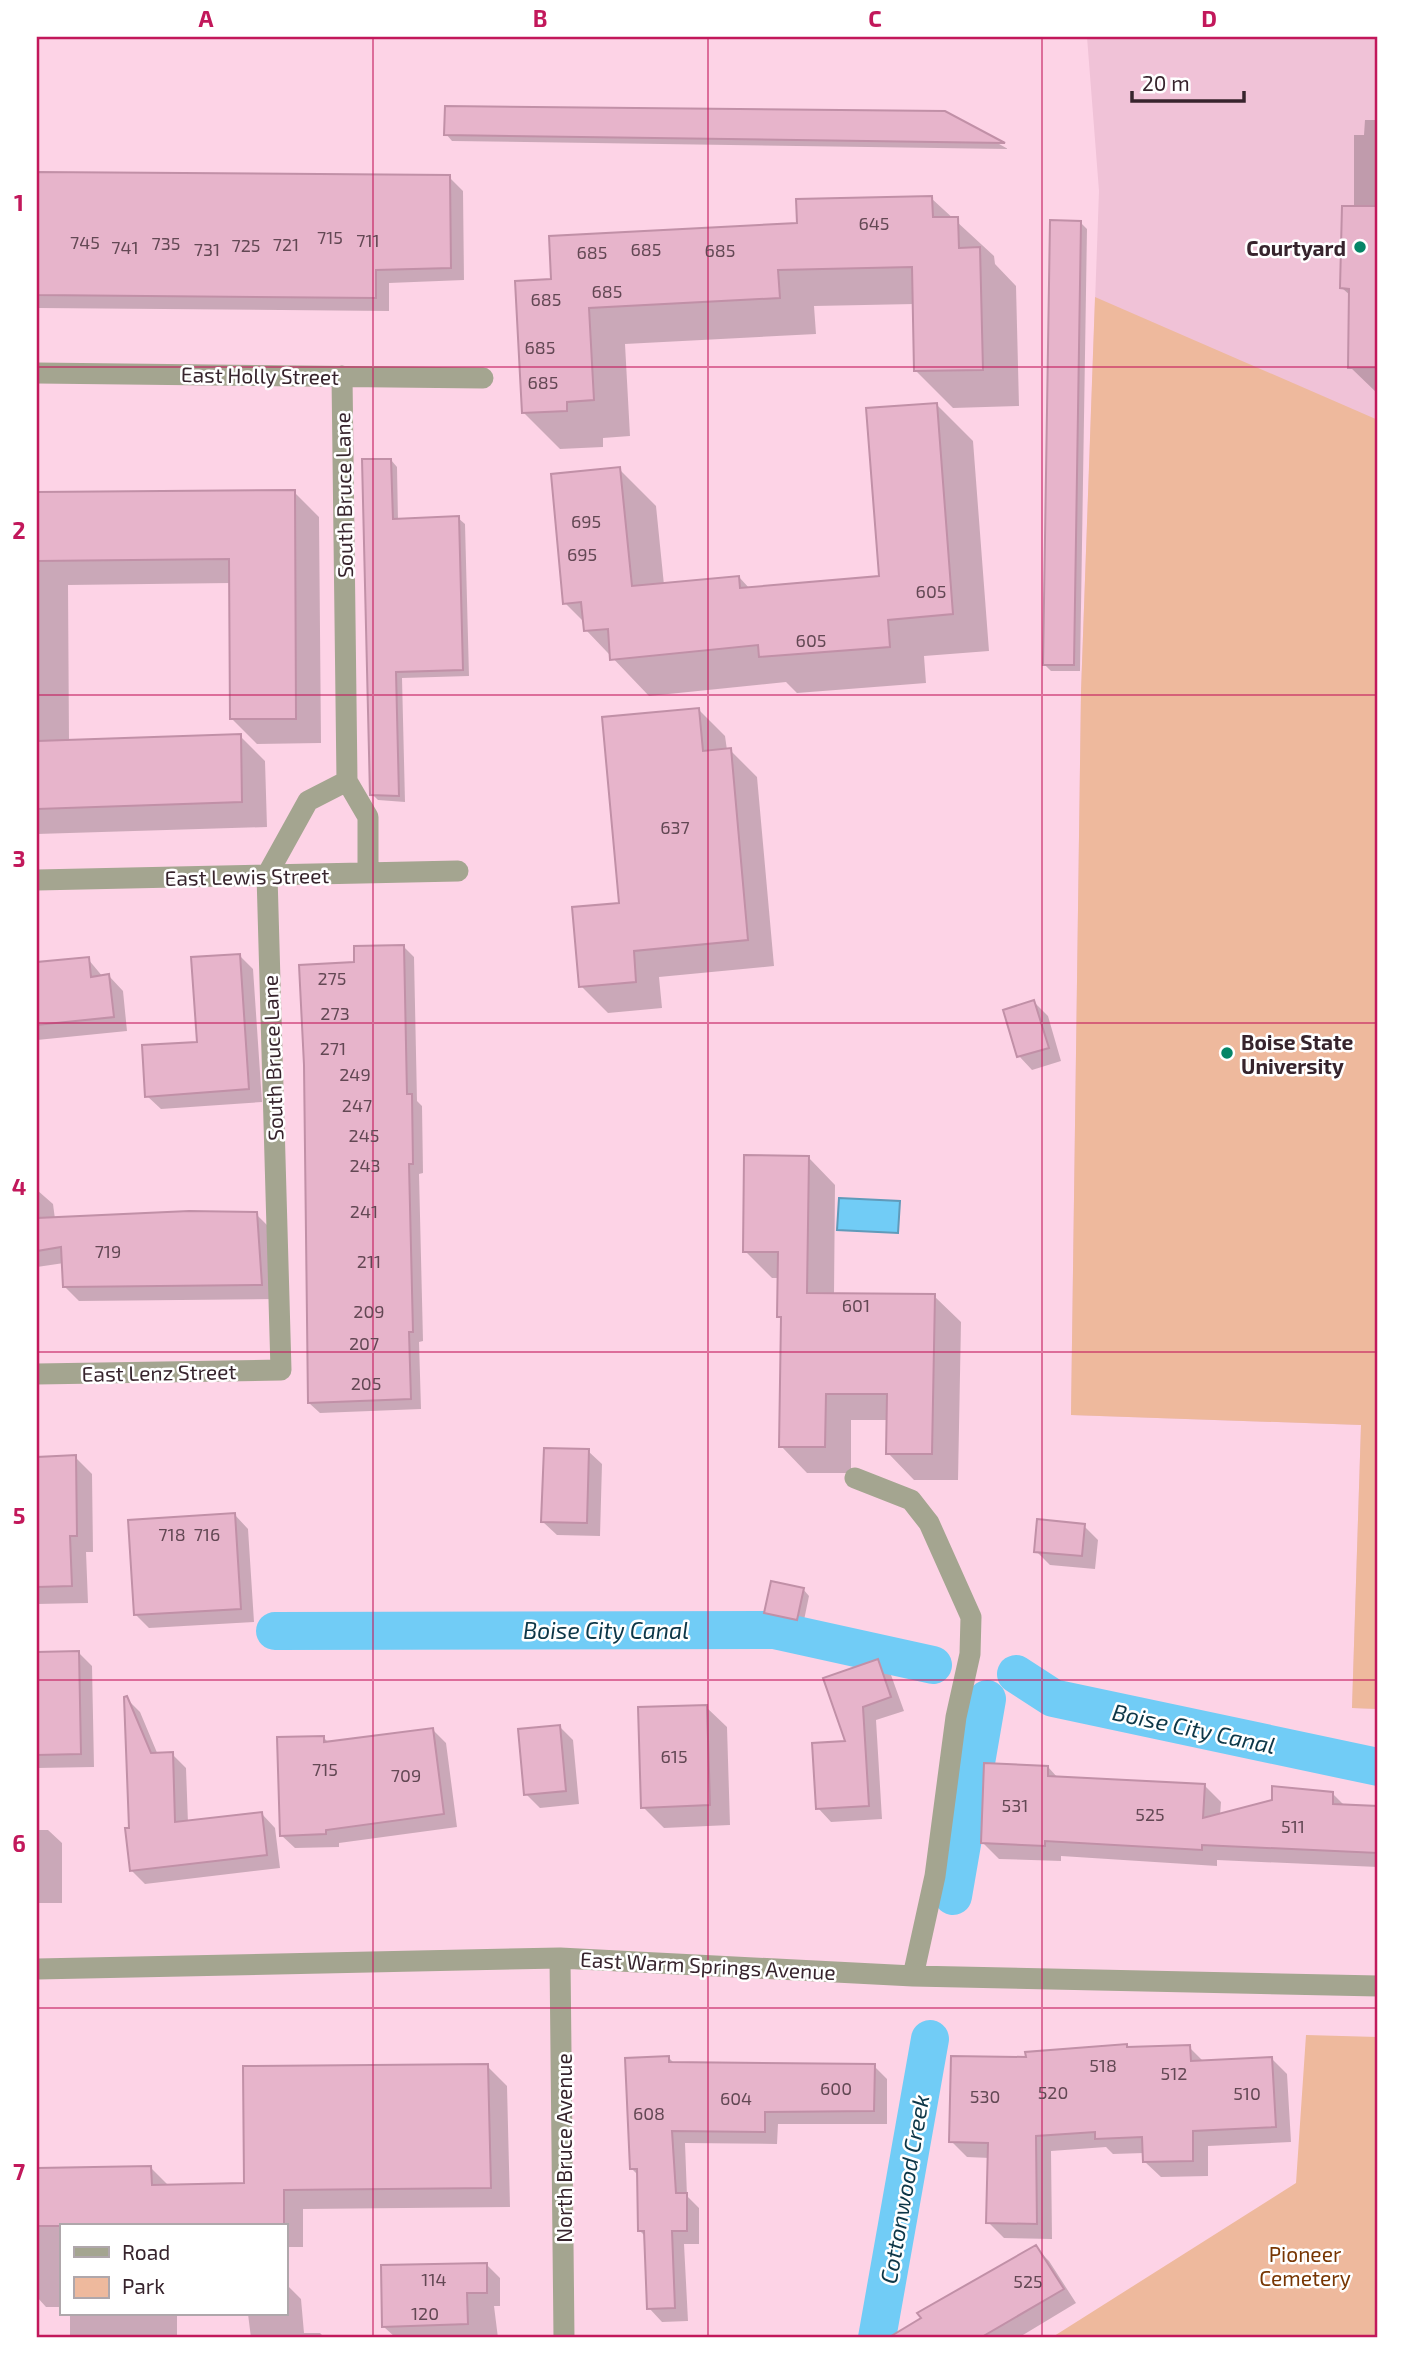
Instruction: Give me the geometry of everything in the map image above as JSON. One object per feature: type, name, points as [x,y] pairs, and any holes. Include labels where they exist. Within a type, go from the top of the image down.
[{"type":"street","name":"East Holly Street","points":[[37,373],[484,378]]},
{"type":"street","name":"South Bruce Lane","points":[[342,376],[346,781]]},
{"type":"street","points":[[267,875],[307,801],[346,781],[368,817],[368,873]]},
{"type":"street","name":"East Lewis Street","points":[[37,880],[458,871]]},
{"type":"street","name":"South Bruce Lane","points":[[267,875],[281,1370]]},
{"type":"street","name":"East Lenz Street","points":[[37,1374],[281,1370]]},
{"type":"street","points":[[855,1478],[911,1500],[929,1523],[971,1618],[970,1654],[956,1717],[935,1876],[913,1976]]},
{"type":"street","name":"East Warm Springs Avenue","points":[[37,1969],[560,1958],[913,1976],[1378,1986]]},
{"type":"street","name":"North Bruce Avenue","points":[[560,1958],[564,2338]]},
{"type":"shaded area","name":"Boise State University","points":[[1087,37],[1378,37],[1378,1709],[1352,1708],[1361,1425],[1071,1415],[1081,692],[1099,191]]},
{"type":"green space","name":"Boise State University","points":[[1095,297],[1378,420],[1378,1709],[1352,1708],[1361,1425],[1071,1415],[1081,692]]},
{"type":"green space","name":"Pioneer Cemetery","points":[[1306,2035],[1378,2037],[1378,2338],[1051,2338],[1296,2183]]},
{"type":"water","points":[[839,1198],[900,1201],[898,1233],[837,1230]]},
{"type":"building","points":[[445,106],[945,111],[1005,143],[444,135]]},
{"type":"building","points":[[37,172],[450,175],[451,268],[376,270],[376,298],[37,295]]},
{"type":"building","points":[[932,196],[933,217],[958,217],[959,248],[980,247],[983,370],[914,371],[912,267],[778,270],[780,298],[589,308],[594,400],[567,402],[567,411],[522,413],[515,281],[551,279],[549,236],[797,223],[796,199]]},
{"type":"building","name":"Courtyard","points":[[1342,206],[1378,206],[1378,368],[1348,368],[1349,289],[1340,288]]},
{"type":"building","points":[[1050,220],[1081,221],[1074,665],[1043,665]]},
{"type":"building","points":[[937,403],[953,614],[888,620],[890,647],[759,657],[758,645],[610,660],[608,629],[584,631],[581,602],[563,604],[551,474],[620,467],[632,586],[739,576],[740,588],[879,576],[866,408]]},
{"type":"building","points":[[362,459],[391,459],[393,519],[459,516],[463,670],[396,672],[399,796],[370,795]]},
{"type":"building","points":[[295,490],[296,719],[230,719],[229,559],[37,561],[37,492]]},
{"type":"building","points":[[699,708],[703,751],[731,748],[748,940],[634,951],[636,982],[579,987],[572,907],[619,903],[602,717]]},
{"type":"building","points":[[241,734],[242,802],[37,809],[37,741]]},
{"type":"building","points":[[404,945],[407,1094],[412,1094],[413,1164],[409,1164],[413,1332],[409,1332],[411,1399],[308,1403],[304,1065],[299,965],[354,962],[354,946]]},
{"type":"building","points":[[240,954],[249,1089],[145,1097],[142,1045],[197,1042],[191,957]]},
{"type":"building","points":[[89,957],[91,977],[109,974],[114,1017],[37,1025],[37,962]]},
{"type":"building","points":[[1034,1000],[1049,1048],[1017,1057],[1003,1010]]},
{"type":"building","points":[[744,1155],[809,1156],[807,1293],[935,1294],[932,1454],[886,1454],[887,1394],[826,1394],[825,1447],[779,1447],[781,1317],[777,1317],[778,1252],[743,1252]]},
{"type":"building","points":[[189,1211],[257,1212],[262,1285],[63,1287],[61,1247],[37,1251],[37,1218]]},
{"type":"building","points":[[544,1448],[589,1449],[587,1523],[541,1522]]},
{"type":"building","points":[[76,1455],[77,1536],[70,1536],[72,1586],[37,1587],[37,1457]]},
{"type":"building","points":[[235,1513],[241,1609],[134,1615],[128,1520]]},
{"type":"building","points":[[1037,1519],[1085,1524],[1082,1556],[1034,1552]]},
{"type":"building","points":[[771,1581],[804,1588],[797,1620],[764,1613]]},
{"type":"building","points":[[79,1651],[81,1754],[37,1755],[37,1652]]},
{"type":"building","points":[[878,1659],[891,1697],[863,1707],[869,1806],[816,1809],[812,1743],[845,1741],[823,1678]]},
{"type":"building","points":[[127,1696],[151,1753],[173,1752],[175,1822],[262,1812],[267,1855],[130,1871],[125,1828],[129,1828],[124,1697]]},
{"type":"building","points":[[707,1705],[710,1805],[641,1808],[638,1707]]},
{"type":"building","points":[[560,1725],[566,1791],[524,1795],[518,1729]]},
{"type":"building","points":[[433,1728],[444,1814],[326,1830],[326,1834],[280,1836],[277,1737],[324,1736],[324,1742]]},
{"type":"building","points":[[984,1763],[1048,1766],[1048,1776],[1205,1784],[1203,1818],[1272,1800],[1272,1786],[1333,1792],[1333,1804],[1378,1806],[1378,1853],[1202,1845],[1202,1850],[1045,1841],[1045,1846],[981,1843]]},
{"type":"building","points":[[1127,2044],[1127,2047],[1190,2045],[1191,2061],[1272,2057],[1276,2127],[1193,2131],[1193,2161],[1143,2162],[1142,2137],[1095,2139],[1095,2132],[1036,2136],[1037,2224],[986,2223],[988,2143],[949,2142],[951,2056],[1026,2057],[1025,2052]]},
{"type":"building","points":[[669,2056],[669,2062],[875,2064],[874,2111],[765,2112],[765,2132],[672,2131],[676,2193],[687,2193],[687,2231],[672,2231],[675,2308],[647,2309],[644,2231],[638,2231],[637,2169],[630,2169],[625,2058]]},
{"type":"building","points":[[488,2064],[491,2188],[284,2190],[284,2224],[37,2226],[37,2168],[151,2166],[152,2185],[244,2183],[243,2066]]},
{"type":"building","points":[[1036,2245],[1064,2289],[980,2338],[888,2338],[921,2318],[917,2313]]},
{"type":"building","points":[[487,2263],[487,2293],[467,2293],[468,2324],[382,2327],[381,2265]]},
{"type":"waterway","name":"Boise City Canal","points":[[275,1631],[774,1630],[933,1665]]},
{"type":"waterway","name":"Boise City Canal","points":[[1016,1674],[1053,1698],[1378,1767]]},
{"type":"waterway","name":"Cottonwood Creek","points":[[953,1896],[987,1699]]},
{"type":"waterway","name":"Cottonwood Creek","points":[[877,2338],[930,2039]]},
{"type":"place","name":"Courtyard","points":[[1360,247]]},
{"type":"place","name":"Boise State University","points":[[1227,1053]]}]
